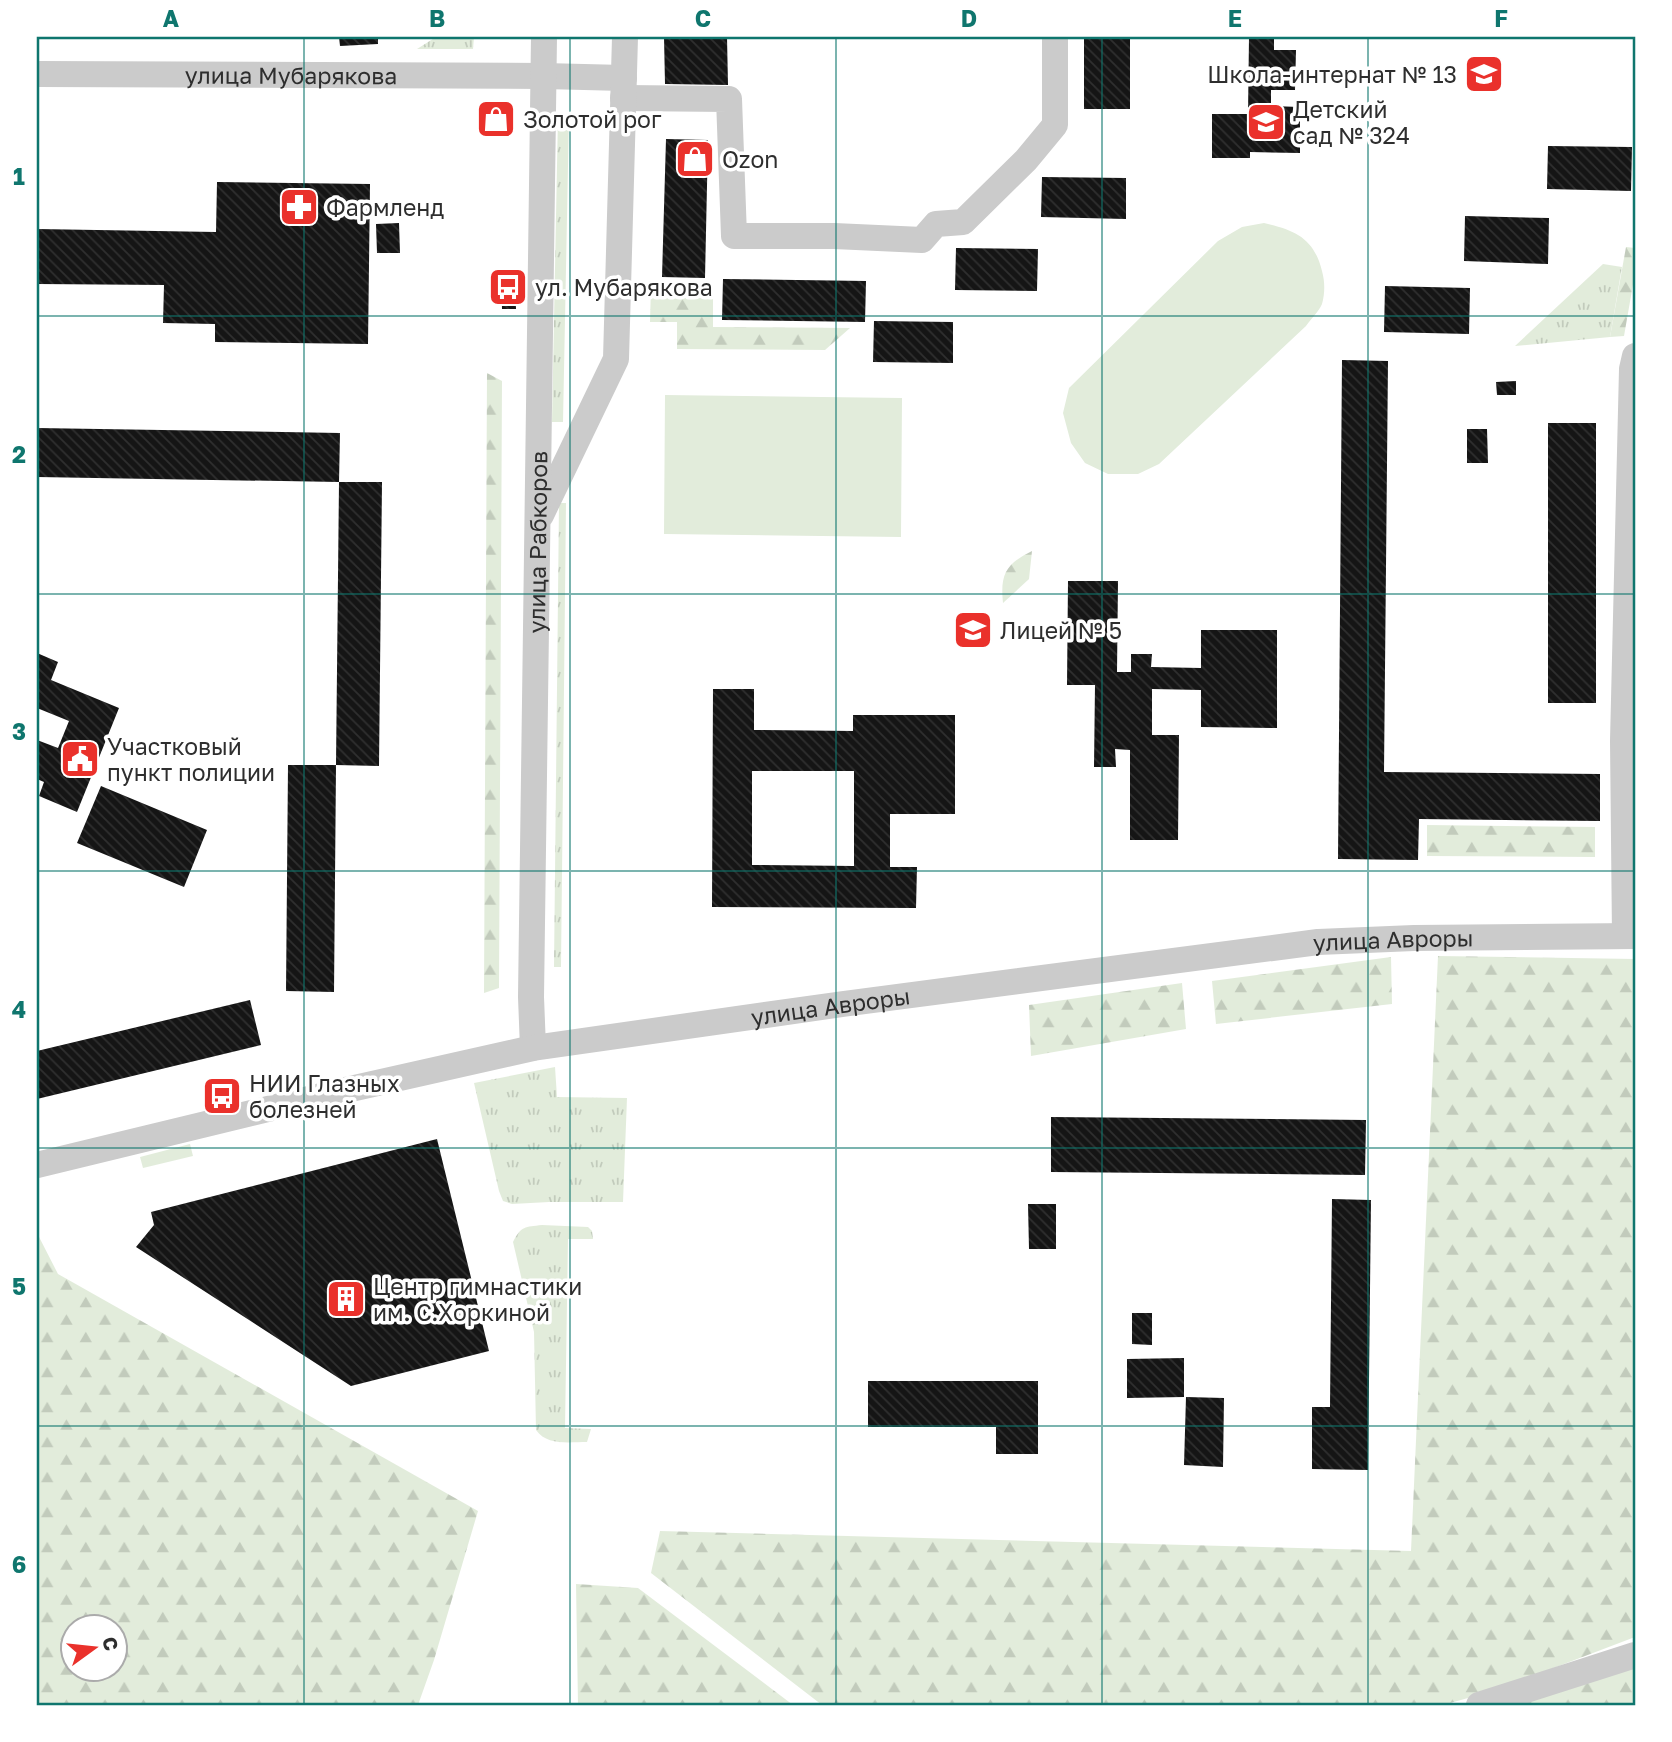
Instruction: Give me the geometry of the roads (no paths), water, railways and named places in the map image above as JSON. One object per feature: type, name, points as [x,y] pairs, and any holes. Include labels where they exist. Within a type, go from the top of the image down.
[{"type":"street","name":"улица Рабкоров","points":[[533,1048],[531,997],[544,37]]},
{"type":"street","points":[[538,523],[616,359],[625,37]]},
{"type":"street","name":"улица Мубарякова","points":[[37,74],[544,76],[623,88],[729,99],[734,236],[853,236],[922,240],[936,224],[964,222],[1026,160],[1055,124],[1055,37]]},
{"type":"street","points":[[1630,936],[1623,741],[1632,369],[1635,356]]},
{"type":"street","name":"улица Авроры","points":[[37,1165],[533,1048],[843,1004],[1318,942],[1414,938],[1630,936]]},
{"type":"street","points":[[1479,1705],[1635,1656]]},
{"type":"place","name":"Школа-интернат № 13","points":[[1484,74]]},
{"type":"place","name":"Золотой рог","points":[[496,119]]},
{"type":"place","name":"Детский сад № 324","points":[[1266,122]]},
{"type":"place","name":"Ozon","points":[[695,159]]},
{"type":"place","name":"Фармленд","points":[[299,207]]},
{"type":"place","name":"ул. Мубарякова","points":[[508,287]]},
{"type":"place","name":"Лицей № 5","points":[[973,630]]},
{"type":"place","name":"Участковый пункт полиции","points":[[80,759]]},
{"type":"place","name":"НИИ Глазных болезней","points":[[222,1096]]},
{"type":"place","name":"Центр гимнастики им. С.Хоркиной","points":[[346,1299]]}]
